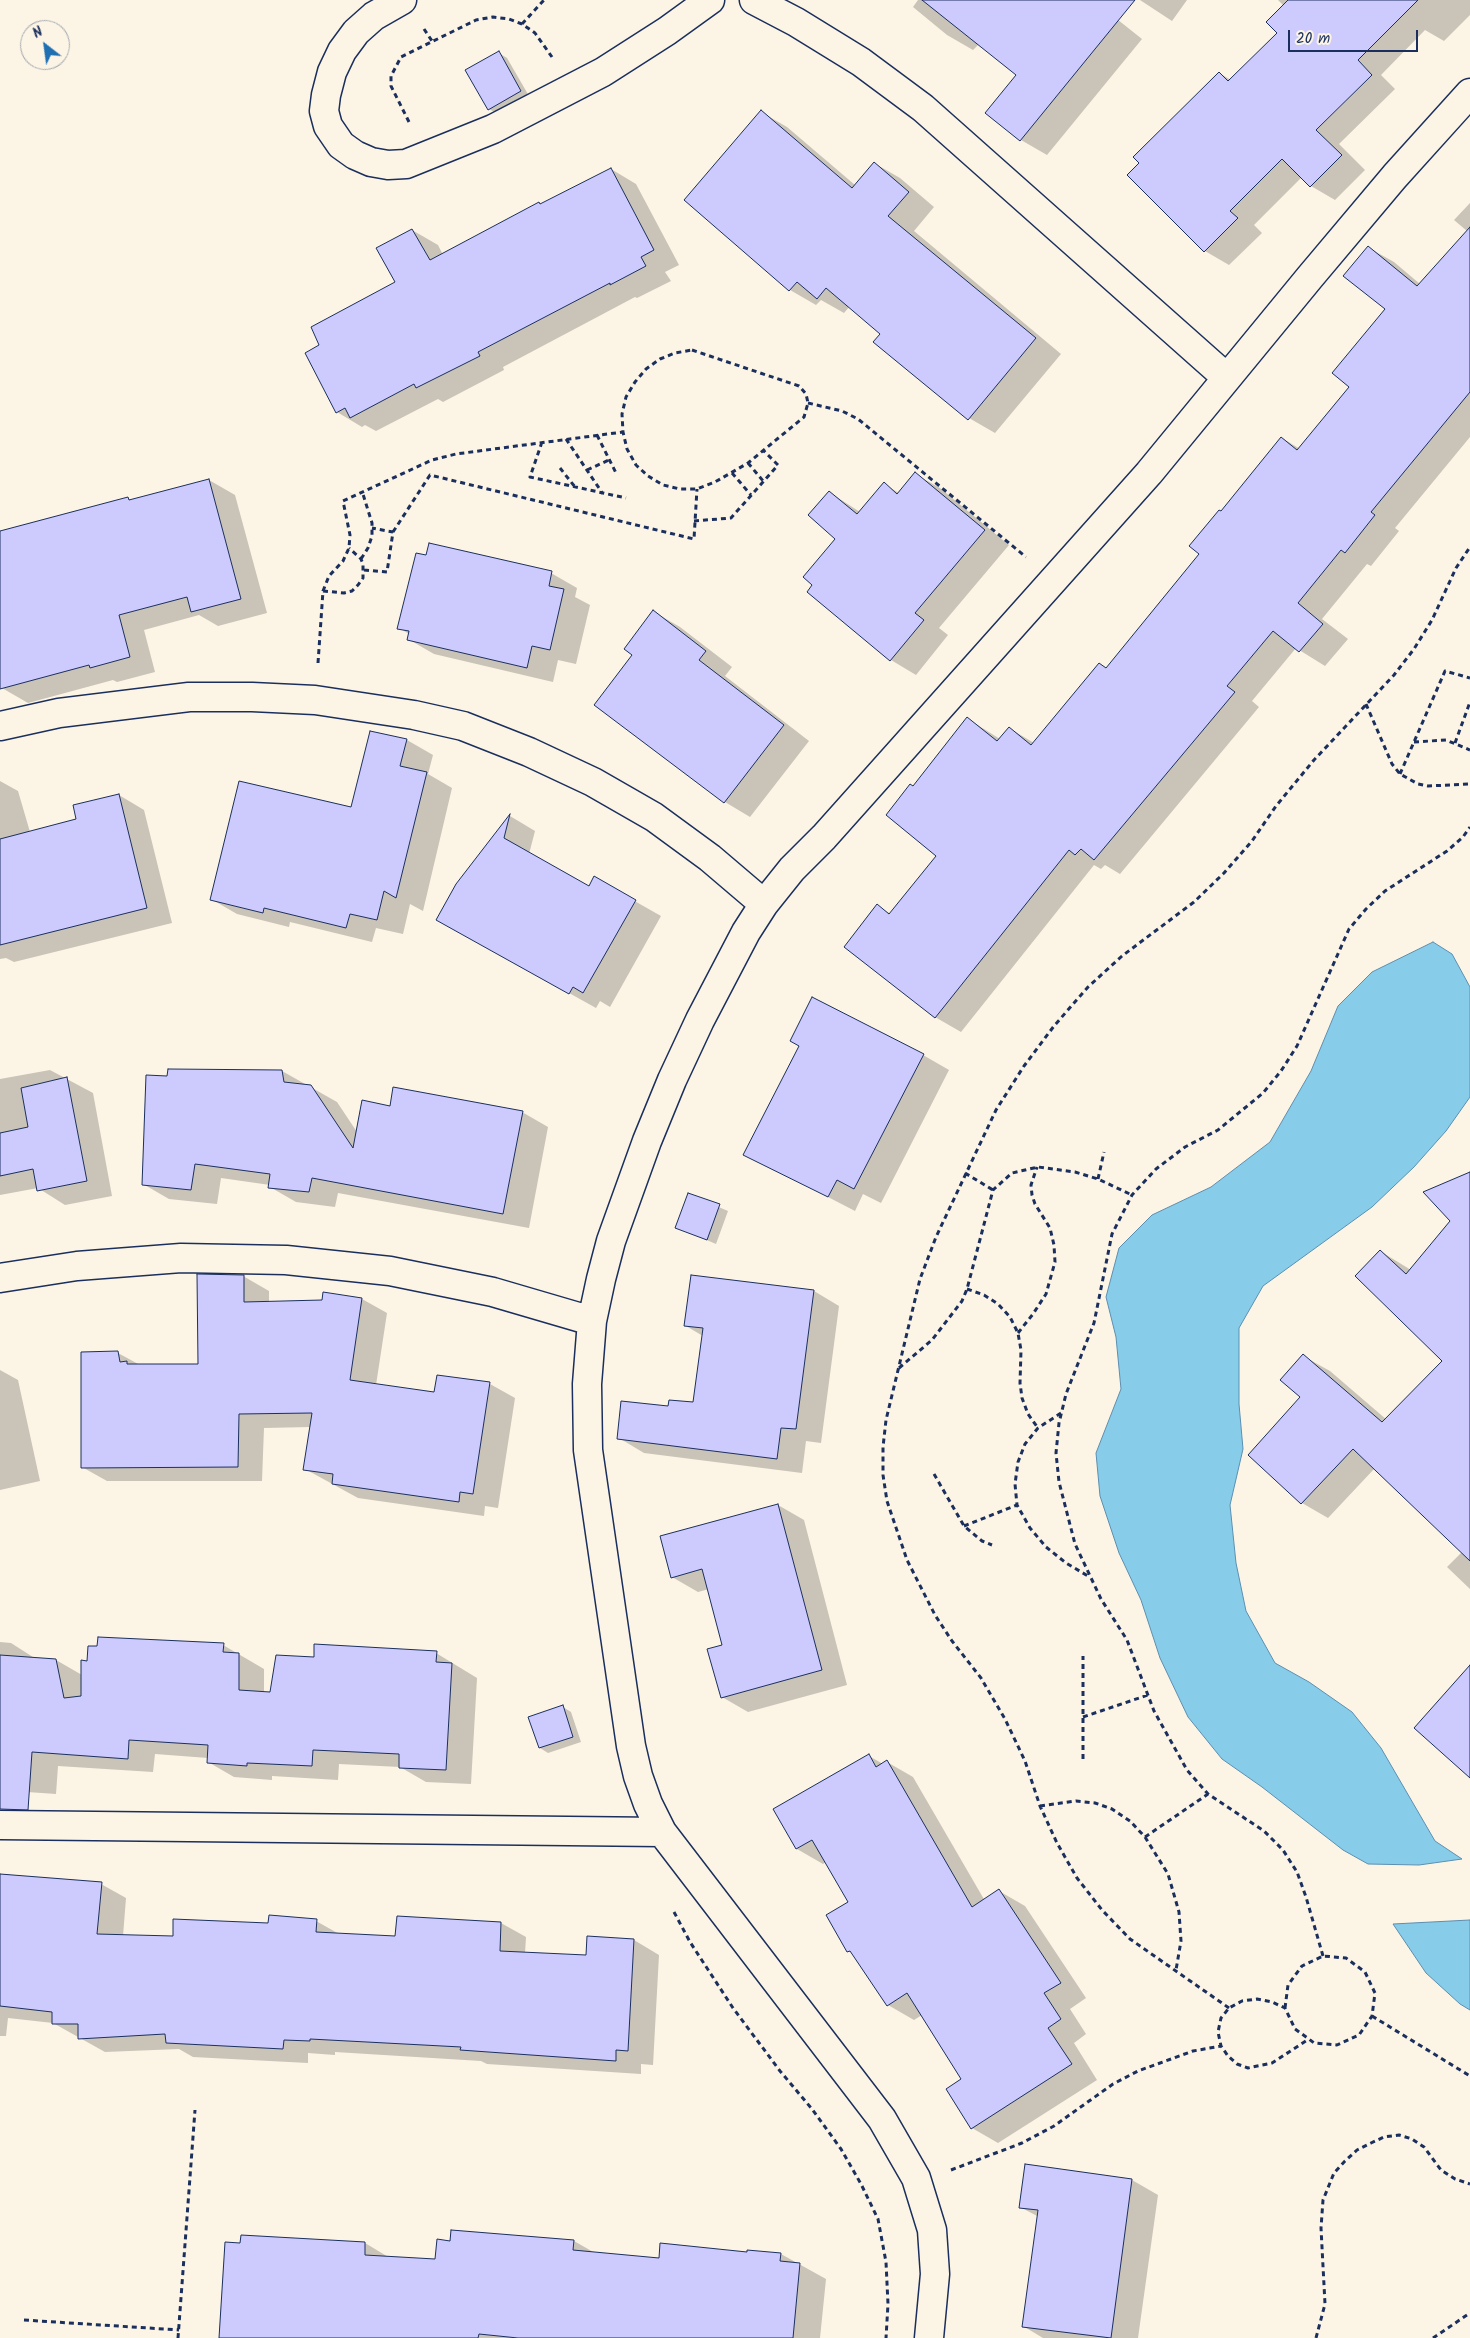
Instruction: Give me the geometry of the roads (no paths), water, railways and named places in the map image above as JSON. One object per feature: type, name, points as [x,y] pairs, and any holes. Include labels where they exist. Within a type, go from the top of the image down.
[{"type":"street","points":[[402,0],[374,16],[356,32],[342,51],[332,72],[324,111],[328,126],[341,144],[355,155],[371,162],[388,165],[406,164],[494,129],[603,72],[710,0]]},
{"type":"street","points":[[754,0],[796,22],[861,62],[923,108],[1227,378]]},
{"type":"street","points":[[929,2338],[935,2274],[932,2238],[916,2178],[882,2119],[662,1832],[638,1776],[631,1746],[596,1516],[588,1450],[587,1384],[592,1321],[611,1241],[647,1141],[700,1020],[746,932],[764,904],[792,869],[824,837],[1149,473],[1377,198],[1470,93]]},
{"type":"street","points":[[0,726],[59,712],[189,697],[252,697],[315,700],[414,715],[463,726],[529,752],[593,782],[654,817],[710,858],[764,904]]},
{"type":"street","points":[[0,1278],[77,1266],[181,1258],[286,1260],[390,1271],[493,1292],[592,1321]]},
{"type":"street","points":[[0,1825],[662,1832]]},
{"type":"water","points":[[1433,942],[1452,954],[1470,987],[1470,1097],[1446,1131],[1414,1167],[1372,1207],[1263,1286],[1239,1328],[1239,1404],[1243,1449],[1230,1505],[1236,1563],[1246,1611],[1275,1663],[1309,1682],[1352,1712],[1381,1748],[1435,1841],[1462,1859],[1419,1865],[1368,1864],[1343,1850],[1262,1787],[1222,1759],[1188,1717],[1160,1658],[1141,1600],[1119,1553],[1100,1496],[1096,1453],[1121,1389],[1116,1337],[1106,1297],[1119,1248],[1152,1215],[1211,1187],[1270,1142],[1311,1071],[1338,1006],[1372,972]]},
{"type":"water","points":[[1470,1920],[1470,2010],[1460,2004],[1426,1973],[1393,1924]]}]
